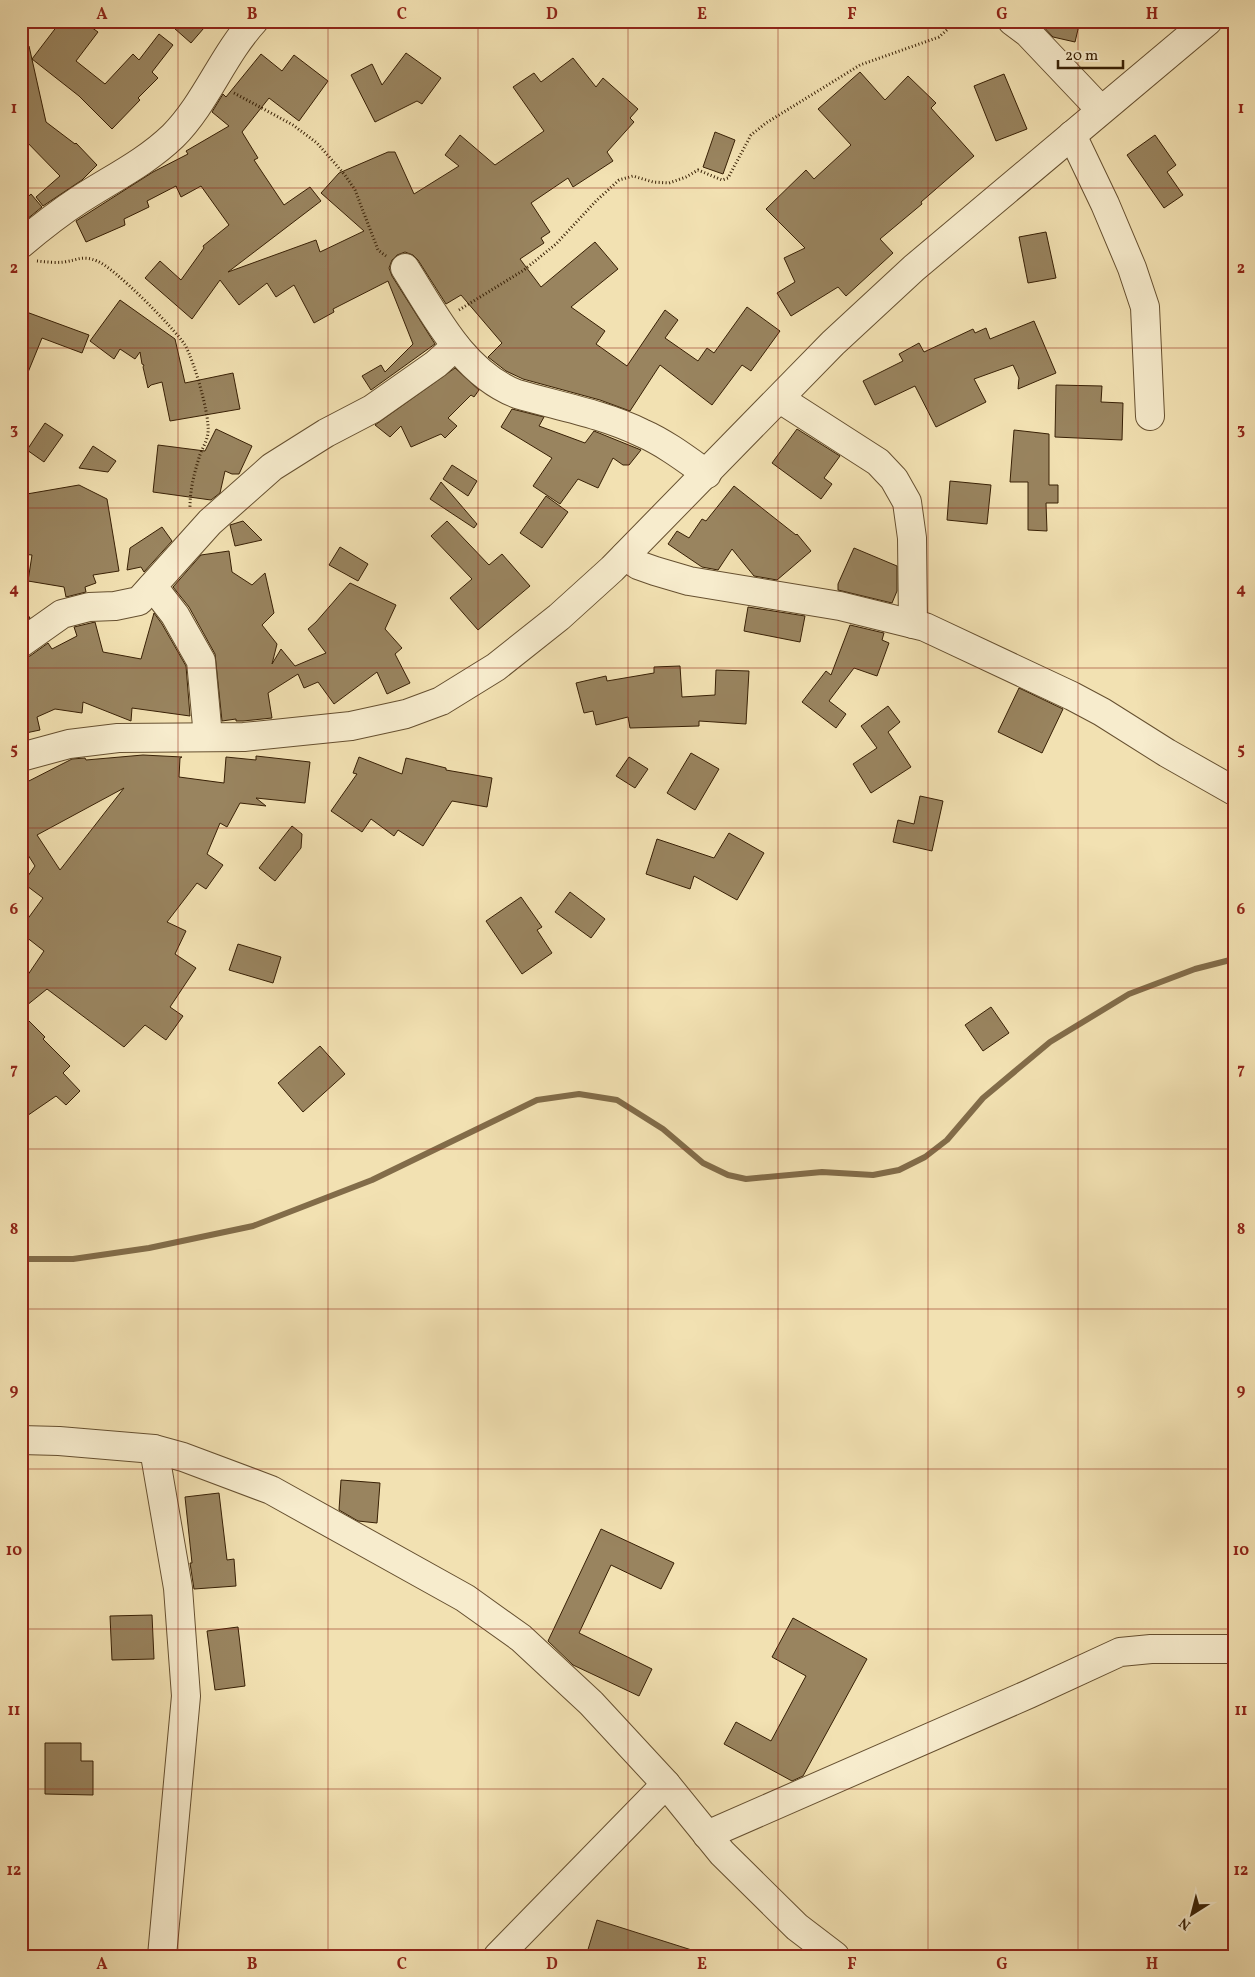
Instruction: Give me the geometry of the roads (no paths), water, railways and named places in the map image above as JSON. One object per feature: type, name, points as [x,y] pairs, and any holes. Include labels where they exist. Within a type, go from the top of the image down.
[{"type":"street","points":[[27,252],[46,223],[79,200],[135,167],[172,137],[186,122],[223,61],[254,21]]},
{"type":"street","points":[[1012,21],[1028,33],[1101,110]]},
{"type":"street","points":[[21,757],[69,744],[118,738],[244,737],[351,726],[406,714],[441,701],[496,667],[559,617],[625,556],[833,343],[914,268],[1200,24]]},
{"type":"street","points":[[1072,135],[1105,204],[1132,268],[1144,306],[1150,416]]},
{"type":"street","points":[[405,268],[456,346],[491,381],[502,388],[618,423],[643,433],[707,474]]},
{"type":"street","points":[[21,643],[62,614],[89,607],[116,606],[138,601],[210,522],[272,468],[326,433],[372,409],[436,364],[456,346]]},
{"type":"street","points":[[780,399],[878,462],[894,479],[907,502],[912,538],[913,624]]},
{"type":"street","points":[[625,556],[638,565],[655,572],[689,581],[840,606],[925,628],[996,659],[1072,696],[1102,712],[1167,754],[1234,791]]},
{"type":"street","points":[[151,588],[175,615],[201,661],[208,737]]},
{"type":"street","points":[[21,1440],[59,1441],[154,1449],[183,1456],[272,1490],[465,1598],[521,1638],[592,1704],[666,1784],[722,1854],[797,1927],[835,1956]]},
{"type":"street","points":[[154,1449],[178,1588],[186,1696],[162,1956]]},
{"type":"street","points":[[707,1835],[1029,1694],[1120,1652],[1151,1648],[1234,1648]]},
{"type":"street","points":[[498,1956],[666,1784]]},
{"type":"waterway","points":[[21,1259],[73,1259],[149,1248],[253,1226],[372,1180],[537,1100],[579,1094],[617,1100],[663,1129],[703,1163],[728,1175],[746,1179],[822,1172],[873,1175],[899,1170],[925,1157],[947,1140],[983,1098],[1050,1042],[1129,994],[1195,969],[1234,959]]}]
